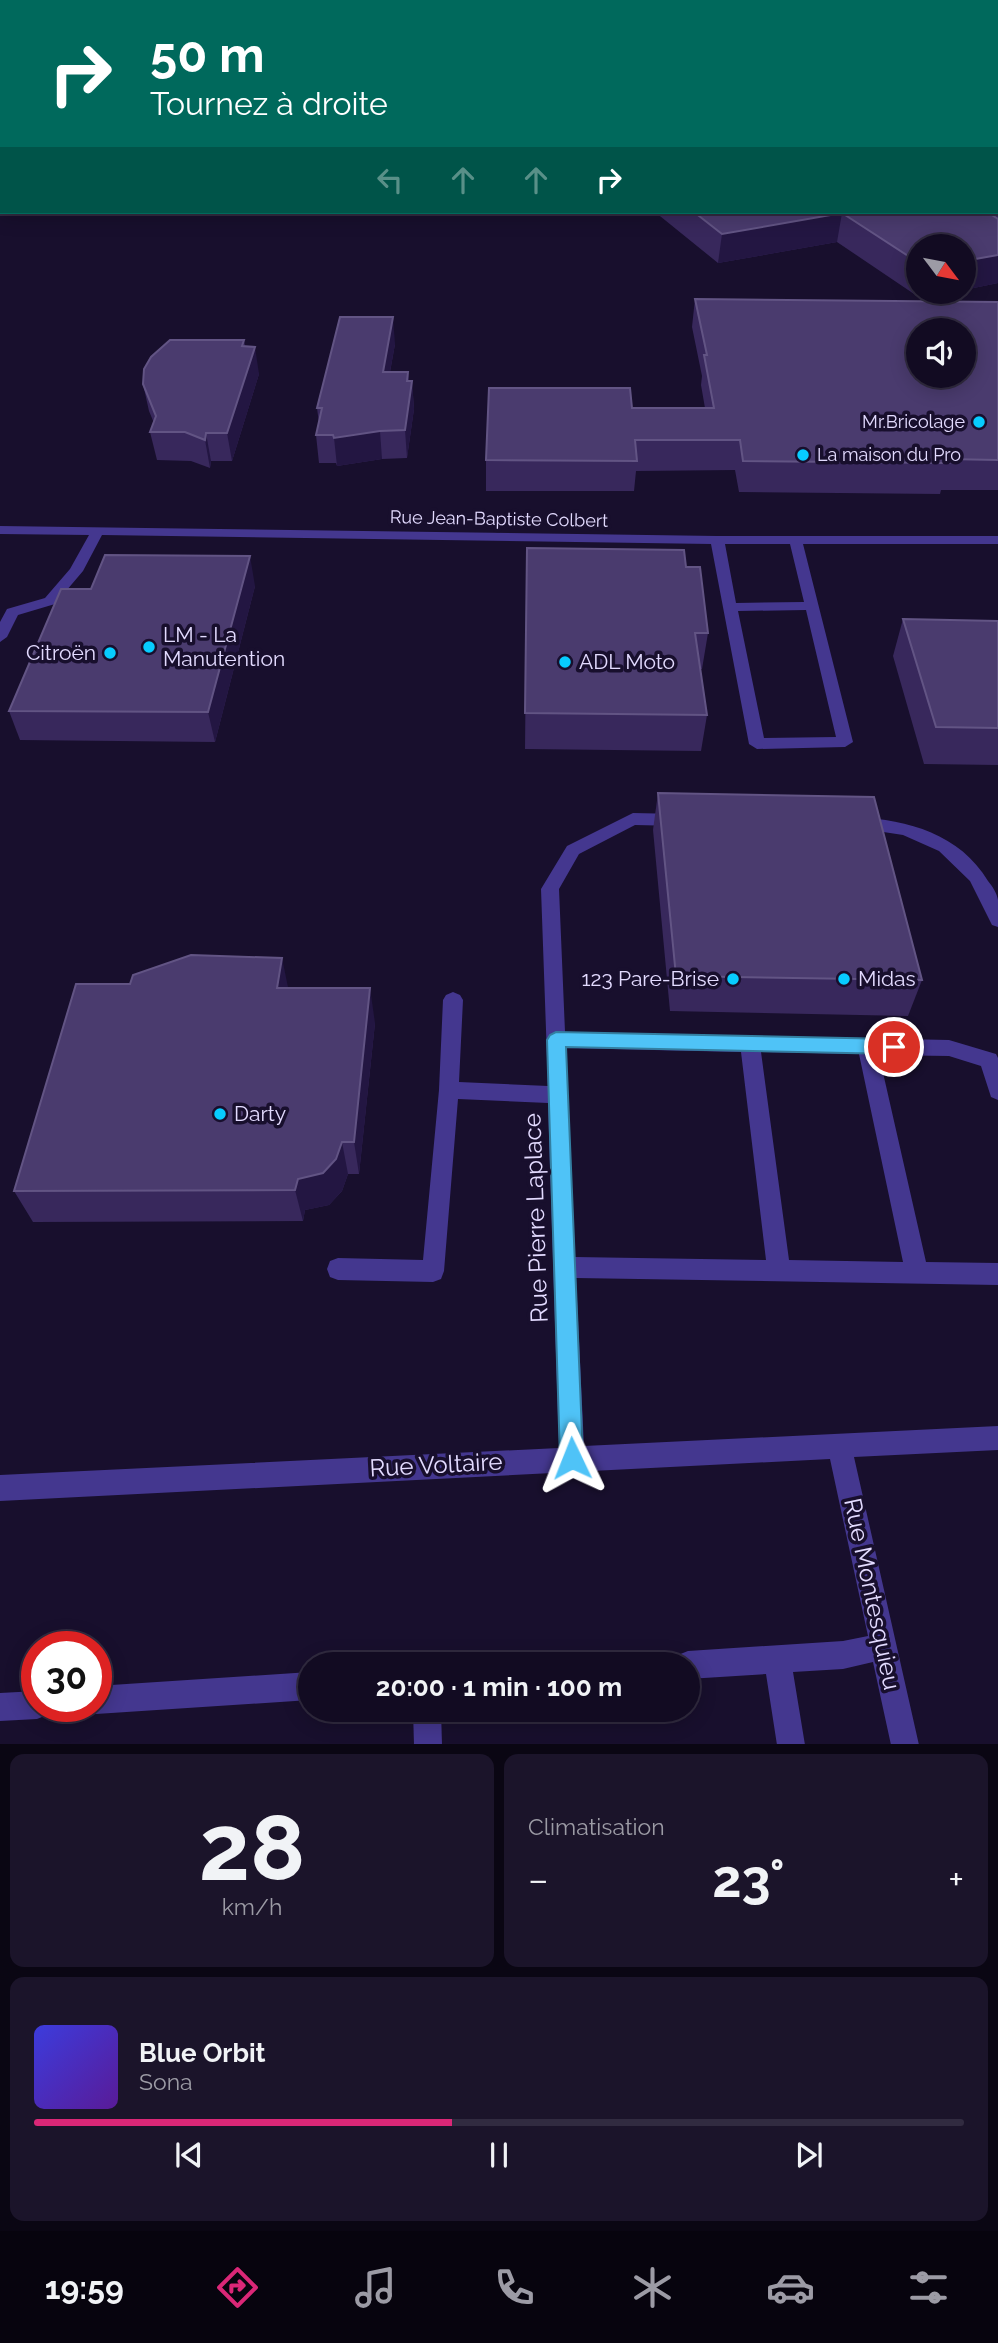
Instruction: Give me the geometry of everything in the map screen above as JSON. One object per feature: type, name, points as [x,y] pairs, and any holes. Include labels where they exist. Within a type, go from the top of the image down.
[{"type":"street","name":"Rue Jean-Baptiste Colbert","points":[[0,530],[717,540],[998,540]]},
{"type":"street","points":[[0,637],[12,612],[50,601],[76,571],[97,531]]},
{"type":"street","points":[[717,540],[757,744],[845,742],[795,538]]},
{"type":"street","points":[[728,607],[811,606]]},
{"type":"street","name":"Rue Pierre Laplace","points":[[572,1458],[550,889],[573,850],[633,819],[700,820]]},
{"type":"street","points":[[834,822],[888,823],[934,840],[968,863],[990,895],[998,920]]},
{"type":"street","points":[[338,1269],[433,1272],[449,1090],[453,1000]]},
{"type":"street","points":[[556,1040],[949,1048],[989,1060],[998,1091]]},
{"type":"street","points":[[750,1044],[779,1271]]},
{"type":"street","points":[[867,1046],[917,1273]]},
{"type":"street","points":[[449,1090],[558,1095]]},
{"type":"street","points":[[564,1267],[998,1274]]},
{"type":"street","name":"Rue Voltaire","points":[[0,1488],[998,1438]]},
{"type":"street","name":"Rue Montesquieu","points":[[839,1444],[905,1744]]},
{"type":"street","points":[[700,1664],[843,1655],[883,1646]]},
{"type":"street","points":[[777,1660],[791,1744]]},
{"type":"street","points":[[112,1699],[298,1687]]},
{"type":"street","points":[[0,1707],[21,1705]]},
{"type":"street","points":[[427,1722],[428,1744]]},
{"type":"building","points":[[697,214],[836,214],[722,234]]},
{"type":"building","points":[[844,214],[995,214],[992,215],[998,219],[998,255],[976,259],[976,234],[906,234],[906,255]]},
{"type":"building","points":[[695,299],[906,301],[906,304],[998,302],[998,460],[947,459],[949,463],[743,461],[740,440],[635,440],[637,461],[486,460],[489,388],[630,388],[632,408],[714,408],[704,355],[707,355]]},
{"type":"building","points":[[340,317],[393,317],[383,372],[408,372],[407,381],[412,381],[405,430],[334,438],[333,435],[316,435],[322,408],[317,408]]},
{"type":"building","points":[[170,340],[244,340],[242,346],[255,347],[227,433],[206,433],[205,440],[185,432],[150,432],[156,416],[143,384],[144,369],[151,357]]},
{"type":"building","points":[[527,548],[684,550],[686,567],[700,567],[708,633],[695,633],[707,715],[525,713]]},
{"type":"building","name":"LM - La Manutention","points":[[105,555],[250,556],[208,712],[9,711],[61,589],[91,589]]},
{"type":"building","points":[[903,619],[998,621],[998,728],[936,727]]},
{"type":"building","points":[[658,793],[874,797],[922,980],[676,976]]},
{"type":"building","points":[[191,955],[282,958],[277,988],[370,988],[354,1142],[342,1142],[336,1159],[323,1173],[298,1179],[295,1190],[14,1191],[76,984],[130,984],[133,975]]},
{"type":"place","name":"Mr.Bricolage","points":[[979,422]]},
{"type":"place","name":"La maison du Pro","points":[[803,455]]},
{"type":"place","name":"LM - La Manutention","points":[[149,647]]},
{"type":"place","name":"Citroën","points":[[110,653]]},
{"type":"place","name":"ADL Moto","points":[[565,662]]},
{"type":"place","name":"123 Pare-Brise","points":[[733,979]]},
{"type":"place","name":"Midas","points":[[844,979]]},
{"type":"place","name":"Darty","points":[[220,1114]]},
{"type":"route","points":[[572,1458],[556,1040],[894,1047]]}]
